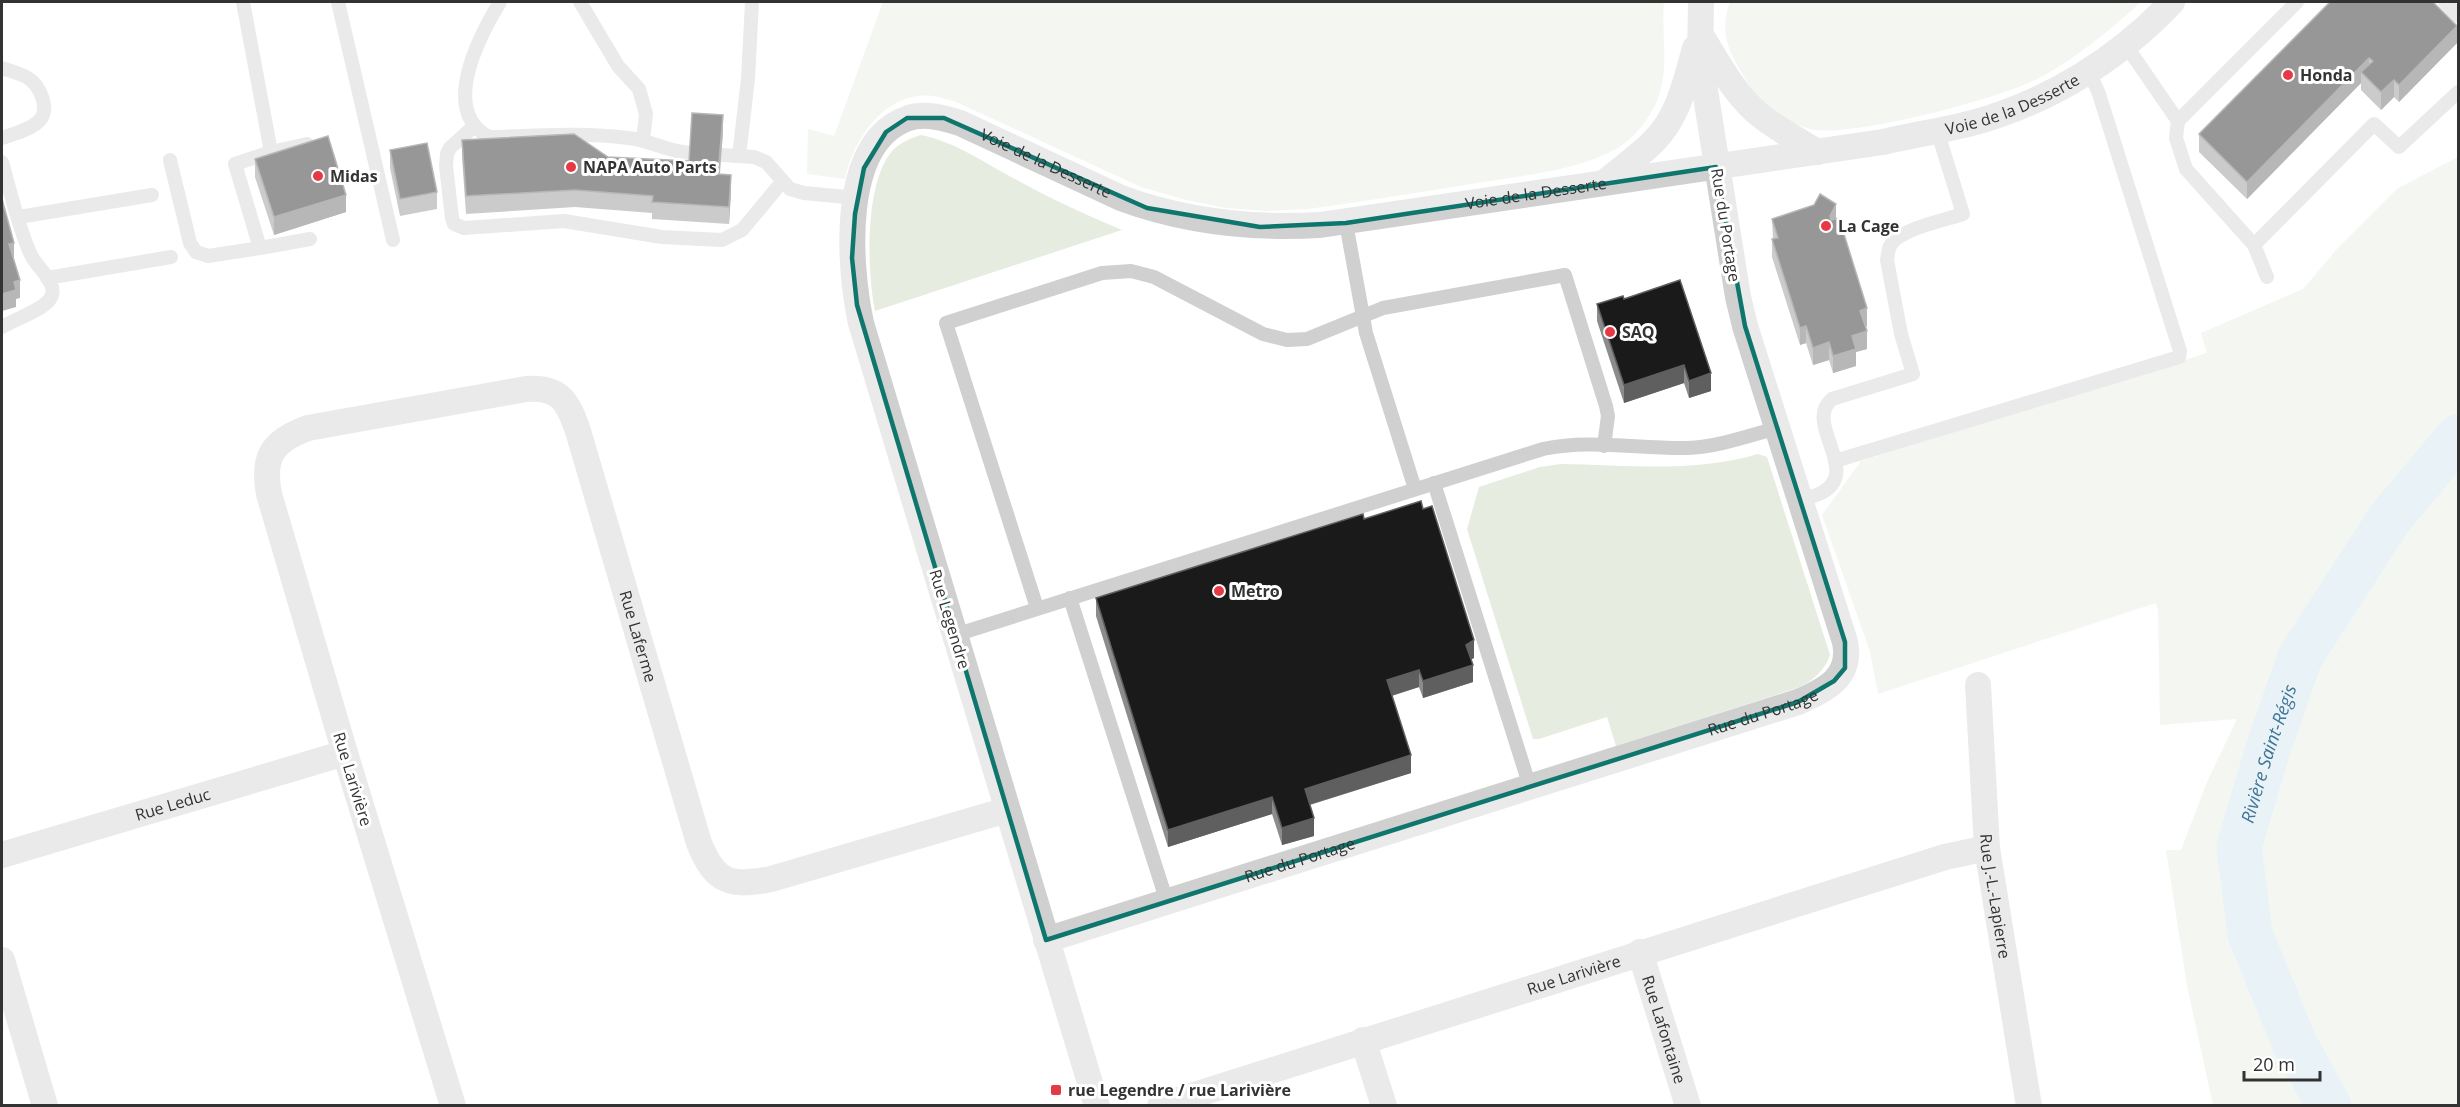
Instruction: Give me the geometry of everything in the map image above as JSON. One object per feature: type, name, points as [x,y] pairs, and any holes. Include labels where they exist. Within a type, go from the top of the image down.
[{"type":"street","name":"Rue du Portage","points":[[1046,940],[1798,702],[1819,693],[1845,668],[1848,655],[1738,297],[1700,58],[1701,2]]},
{"type":"street","name":"Voie de la Desserte","points":[[886,132],[907,118],[918,116],[944,118],[960,123],[1121,198],[1147,208],[1183,217],[1227,225],[1260,227],[1346,223],[1817,152],[1975,122],[2020,107],[2051,93],[2089,71],[2125,45],[2172,2]]},
{"type":"street","name":"Rue du Portage","points":[[1603,184],[1655,140],[1669,121],[1682,93],[1700,33]]},
{"type":"street","points":[[1700,33],[1724,73],[1748,103],[1777,128],[1817,152]]},
{"type":"street","name":"Rue Legendre","points":[[886,132],[869,155],[857,198],[852,258],[861,323],[1097,1106]]},
{"type":"street","name":"Rue Laferme","points":[[272,451],[279,442],[308,428],[526,388],[547,389],[561,397],[568,406],[578,431],[699,843],[705,859],[715,873],[725,880],[735,884],[771,879],[1007,810]]},
{"type":"street","name":"Rue Larivière","points":[[272,451],[267,461],[269,494],[453,1106]]},
{"type":"street","name":"Rue J.-L.-Lapierre","points":[[1978,685],[1987,848],[2029,1106]]},
{"type":"street","name":"Rue Leduc","points":[[2,855],[345,753]]},
{"type":"street","name":"Rue Larivière","points":[[1160,1106],[1640,952],[1945,857],[1987,848]]},
{"type":"street","name":"Rue Lafontaine","points":[[1640,952],[1688,1106]]},
{"type":"street","points":[[2,960],[45,1106]]},
{"type":"street","points":[[1364,1040],[1384,1106]]},
{"type":"lane","points":[[243,2],[269,153],[267,173]]},
{"type":"lane","points":[[338,2],[393,240]]},
{"type":"lane","points":[[478,134],[466,107],[464,95],[468,75],[484,30],[500,2]]},
{"type":"lane","points":[[580,2],[618,66],[639,89],[646,114],[643,140]]},
{"type":"lane","points":[[739,156],[748,79],[752,2]]},
{"type":"lane","points":[[2267,277],[2254,245],[2186,169],[2176,138],[2178,121],[2297,2]]},
{"type":"lane","points":[[2445,2],[2458,16]]},
{"type":"lane","points":[[2125,45],[2178,121]]},
{"type":"lane","points":[[2,68],[29,79],[38,88],[45,108],[41,119],[32,126],[2,138]]},
{"type":"lane","points":[[1835,462],[2179,357],[2180,351],[2099,94],[2089,71]]},
{"type":"lane","points":[[2254,245],[2374,124],[2399,147],[2458,92]]},
{"type":"lane","points":[[1800,500],[1822,492],[1831,485],[1836,473],[1824,422],[1823,412],[1826,404],[1832,399],[1912,374],[1901,334],[1887,260],[1889,247],[1895,240],[1907,233],[1963,214],[1937,130]]},
{"type":"lane","points":[[470,149],[478,134]]},
{"type":"lane","points":[[690,153],[676,152],[643,140],[591,134],[517,136],[503,141],[478,134],[450,148],[446,166],[452,218],[454,224],[464,228],[564,221],[662,237],[722,240],[741,230],[782,182]]},
{"type":"lane","points":[[517,136],[519,154]]},
{"type":"lane","points":[[260,248],[235,164],[307,144]]},
{"type":"lane","points":[[291,147],[297,164]]},
{"type":"lane","points":[[269,153],[282,168]]},
{"type":"lane","points":[[722,155],[754,157],[766,162],[790,189],[804,194],[857,198]]},
{"type":"lane","points":[[170,160],[190,243],[196,252],[208,256],[310,239]]},
{"type":"lane","points":[[2,162],[31,255],[47,278],[52,292],[50,300],[2,327]]},
{"type":"lane","points":[[19,218],[152,195]]},
{"type":"lane","points":[[1346,223],[1361,316],[1415,489]]},
{"type":"lane","points":[[47,278],[171,257]]},
{"type":"lane","points":[[1037,608],[946,323],[1102,273],[1131,271],[1154,278],[1247,328],[1287,340],[1307,339],[1322,335],[1383,308],[1565,275],[1606,406],[1608,416],[1604,446]]},
{"type":"lane","points":[[955,634],[1543,449],[1557,446],[1689,448],[1778,428]]},
{"type":"lane","points":[[1434,483],[1530,787]]},
{"type":"lane","points":[[1070,598],[1167,902]]},
{"type":"highlighted area","points":[[907,118],[944,118],[1147,208],[1260,227],[1346,223],[1716,167],[1745,326],[1845,642],[1845,668],[1834,681],[1798,702],[1046,940],[857,305],[852,258],[855,214],[864,168],[886,132]]},
{"type":"shaded area","points":[[883,2],[1664,2],[1663,76],[1657,101],[1640,128],[1623,145],[1585,162],[1535,174],[1308,209],[1267,211],[1226,208],[1186,200],[1141,187],[956,102],[933,96],[916,96],[901,101],[874,120],[856,148],[845,179],[807,174],[808,129],[834,136]]},
{"type":"shaded area","points":[[1730,2],[2141,2],[2080,53],[2039,78],[2020,86],[1961,106],[1925,115],[1890,123],[1829,130],[1810,129],[1790,122],[1774,112],[1753,91],[1735,62],[1728,44],[1725,24]]},
{"type":"shaded area","points":[[921,135],[959,148],[1043,194],[1122,230],[875,311],[870,273],[870,228],[877,183],[884,164],[893,150]]},
{"type":"shaded area","points":[[2458,157],[2458,1105],[2213,1105],[2187,986],[2166,850],[2181,850],[2207,782],[2237,719],[2160,725],[2156,603],[1878,694],[1870,652],[1822,515],[1861,461],[2207,353],[2201,333],[2303,289],[2336,250],[2398,188]]},
{"type":"shaded area","points":[[1758,454],[1767,457],[1830,655],[1821,670],[1813,679],[1797,688],[1616,746],[1607,717],[1533,739],[1467,529],[1479,487],[1540,467],[1561,464],[1685,466],[1734,460]]},
{"type":"building","points":[[2330,2],[2433,2],[2457,26],[2399,85],[2394,80],[2381,92],[2361,72],[2373,61],[2369,58],[2247,182],[2199,134]]},
{"type":"building","points":[[692,113],[723,115],[718,174],[731,175],[729,207],[652,202],[653,196],[575,190],[466,196],[462,140],[574,134],[608,157],[689,161]]},
{"type":"building","points":[[328,136],[346,195],[274,217],[255,159]]},
{"type":"building","points":[[427,143],[437,192],[400,199],[390,150]]},
{"type":"building","points":[[1820,194],[1836,204],[1830,216],[1831,220],[1839,218],[1867,308],[1860,311],[1867,331],[1852,336],[1856,349],[1833,356],[1829,342],[1813,348],[1806,326],[1800,328],[1772,239],[1778,238],[1772,219],[1814,205]]},
{"type":"building","points":[[2,199],[14,243],[9,244],[20,280],[14,282],[16,290],[2,294]]},
{"type":"building","points":[[1680,280],[1711,373],[1689,381],[1684,365],[1624,385],[1597,304],[1623,296],[1624,299]]},
{"type":"building","points":[[1421,501],[1423,509],[1432,506],[1474,640],[1466,645],[1473,665],[1423,681],[1419,670],[1387,680],[1411,755],[1305,789],[1314,818],[1282,828],[1272,797],[1168,830],[1096,598],[1363,514],[1364,519]]},
{"type":"waterway","name":"Rivière Saint-Régis","points":[[2329,1106],[2294,1042],[2250,934],[2239,847],[2267,752],[2300,657],[2390,518],[2458,437]]},
{"type":"place","name":"Honda","points":[[2288,75]]},
{"type":"place","name":"NAPA Auto Parts","points":[[571,167]]},
{"type":"place","name":"Midas","points":[[318,176]]},
{"type":"place","name":"La Cage","points":[[1826,226]]},
{"type":"place","name":"SAQ","points":[[1610,332]]},
{"type":"place","name":"Metro","points":[[1219,591]]},
{"type":"place","name":"rue Legendre / rue Larivière","points":[[1056,1090]]}]
